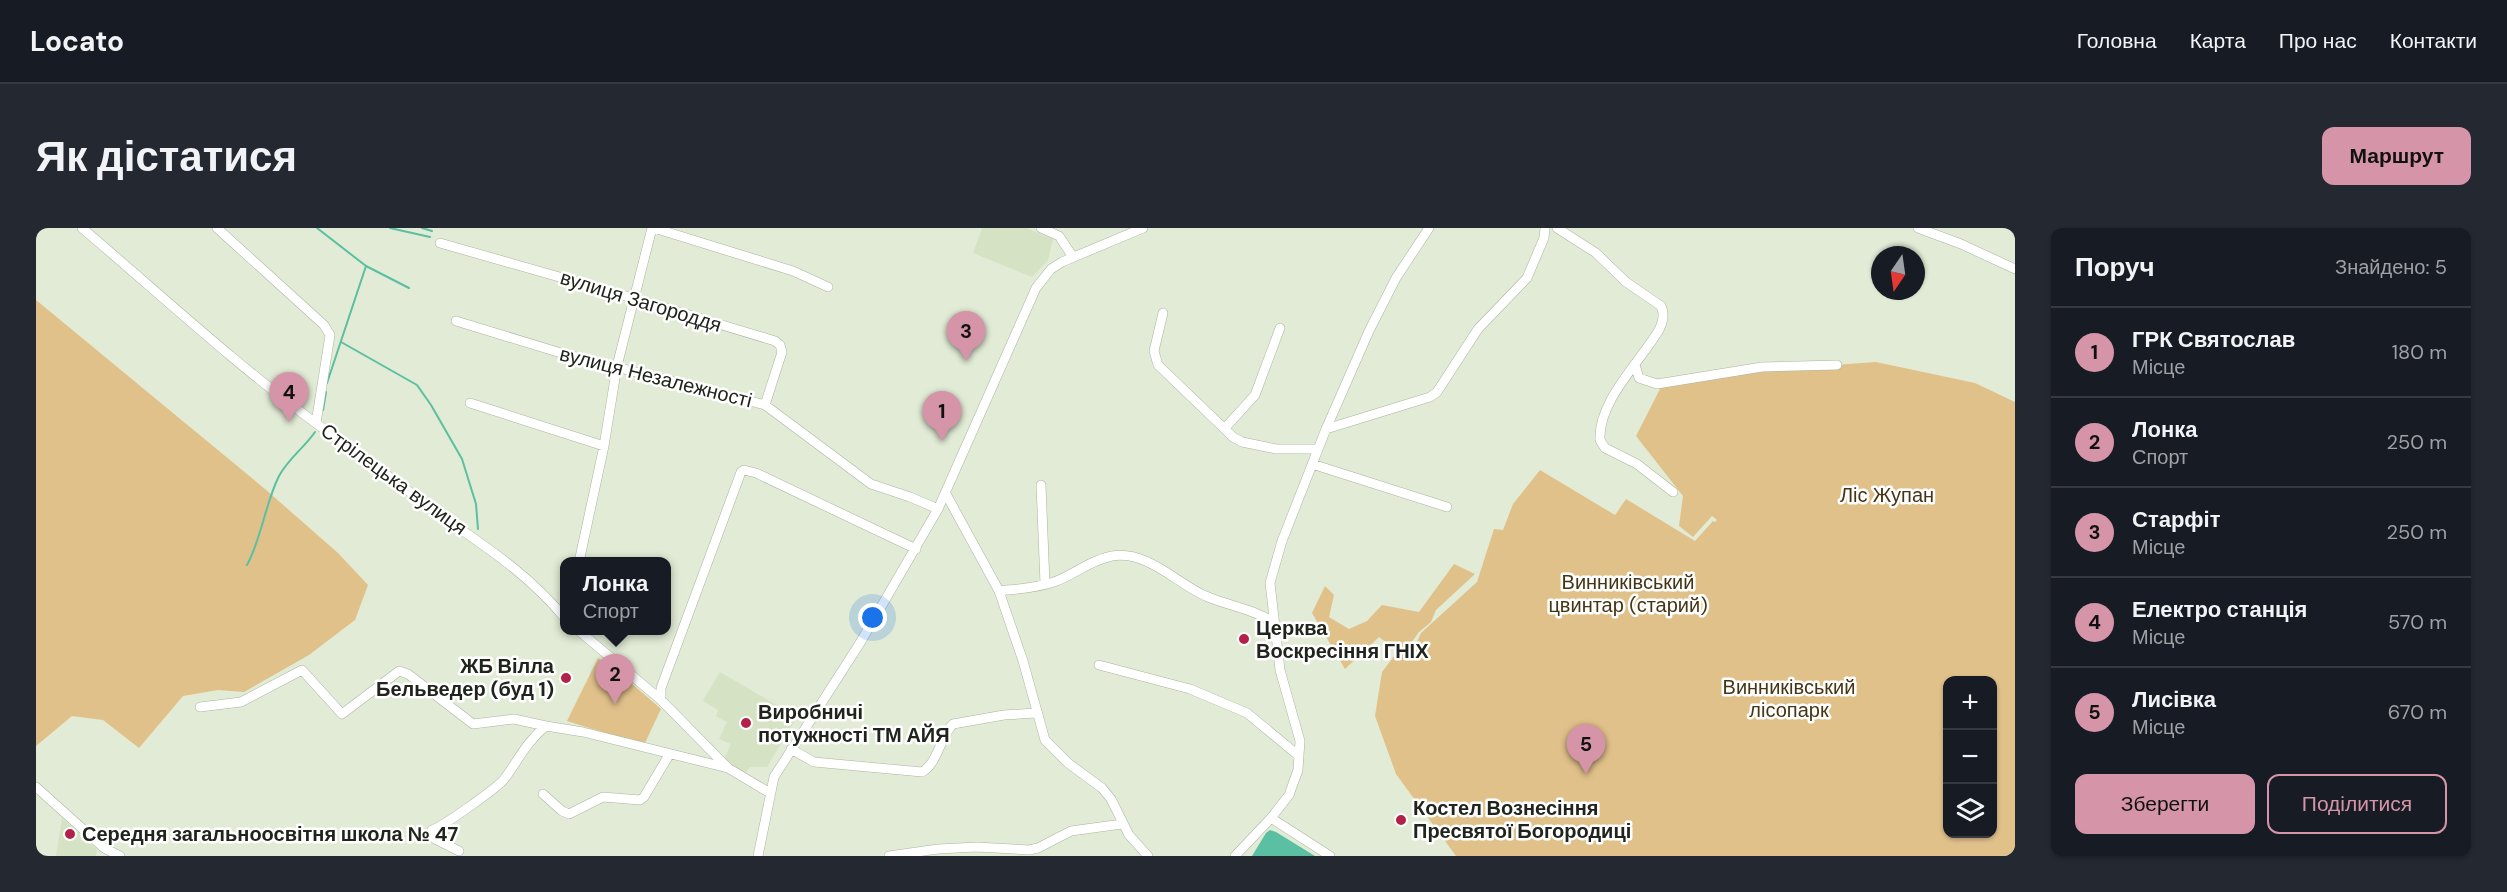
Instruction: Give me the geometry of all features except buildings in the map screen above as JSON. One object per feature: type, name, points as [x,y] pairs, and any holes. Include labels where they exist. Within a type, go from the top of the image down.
[{"type":"street","name":"Стрілецька вулиця","points":[[82,228],[316,423],[453,524],[489,547],[534,584],[560,613]]},
{"type":"street","points":[[217,228],[324,325],[330,335],[316,423]]},
{"type":"street","points":[[580,557],[604,446],[617,366],[653,228],[793,271],[828,287]]},
{"type":"street","points":[[1043,228],[1059,236],[1073,257]]},
{"type":"street","points":[[758,856],[774,777],[820,708],[938,509],[1035,288],[1051,269],[1073,257],[1143,228]]},
{"type":"street","points":[[1235,856],[1271,818],[1294,783],[1299,756],[1299,741],[1281,670],[1273,622],[1270,582],[1292,514],[1369,331],[1396,278],[1429,228]]},
{"type":"street","points":[[1326,429],[1430,397],[1437,392],[1478,328],[1524,284],[1544,238],[1545,228]]},
{"type":"street","points":[[1557,228],[1596,253],[1626,282],[1661,306],[1664,311],[1662,325],[1610,402],[1601,426],[1600,440],[1605,448],[1637,464],[1672,492]]},
{"type":"street","points":[[1918,228],[1961,244],[2015,269]]},
{"type":"street","name":"вулиця Загороддя","points":[[440,243],[633,298],[780,345],[782,352],[780,362],[765,405]]},
{"type":"street","points":[[1163,313],[1155,351],[1158,365],[1233,437],[1257,446],[1297,451],[1318,449]]},
{"type":"street","name":"вулиця Незалежності","points":[[456,321],[561,352],[765,405],[871,484],[938,509]]},
{"type":"street","points":[[1225,428],[1255,395],[1280,328]]},
{"type":"street","points":[[1635,365],[1640,378],[1657,384],[1762,367],[1837,365]]},
{"type":"street","points":[[470,403],[604,446]]},
{"type":"street","points":[[1312,464],[1447,507]]},
{"type":"street","points":[[660,700],[661,688],[741,472],[747,470],[756,473],[916,549]]},
{"type":"street","points":[[1041,485],[1045,584]]},
{"type":"street","points":[[946,494],[999,591],[1023,661],[1045,740],[1068,763],[1102,788],[1111,799],[1122,824],[1143,855]]},
{"type":"street","points":[[999,591],[1054,582],[1095,560],[1124,555],[1137,558],[1158,568],[1207,597],[1263,616],[1273,622]]},
{"type":"street","points":[[584,635],[660,700],[728,768],[770,793]]},
{"type":"street","points":[[1099,664],[1190,689],[1247,713],[1299,756]]},
{"type":"street","points":[[200,707],[241,702],[302,670],[342,714],[399,671],[408,674],[473,724],[514,719],[583,732],[728,768]]},
{"type":"street","points":[[791,749],[814,762],[922,772],[930,764],[948,729],[953,724],[1004,715],[1036,713]]},
{"type":"street","points":[[459,851],[435,838],[432,830],[442,827],[459,812],[499,786],[525,746],[546,726]]},
{"type":"street","points":[[543,794],[562,811],[569,814],[603,797],[640,800],[669,755]]},
{"type":"street","points":[[36,787],[104,848],[120,856]]},
{"type":"street","points":[[1271,818],[1330,856]]},
{"type":"street","points":[[889,856],[938,849],[977,847],[1029,850],[1038,848],[1071,831],[1122,824]]},
{"type":"shaded area","points":[[982,228],[1026,228],[1053,239],[1048,260],[1032,277],[973,253]]},
{"type":"shaded area","points":[[720,672],[797,717],[767,767],[750,767],[744,774],[724,759],[731,744],[719,739],[727,722],[716,716],[718,710],[703,701]]},
{"type":"shaded area","name":"Середня загальноосвітня школа № 47","points":[[62,818],[97,850],[96,856],[56,856]]},
{"type":"green space","points":[[36,300],[265,489],[338,553],[368,585],[355,620],[309,655],[244,692],[218,690],[183,696],[139,748],[103,720],[72,716],[36,746]]},
{"type":"green space","name":"Ліс Жупан","points":[[1876,362],[1975,383],[2015,402],[2015,856],[1456,856],[1396,774],[1375,716],[1382,672],[1398,651],[1379,637],[1345,669],[1312,613],[1325,586],[1334,595],[1329,617],[1349,629],[1367,621],[1382,605],[1419,612],[1454,564],[1475,574],[1436,610],[1431,622],[1411,643],[1411,655],[1421,633],[1477,582],[1494,529],[1503,530],[1513,504],[1540,470],[1615,515],[1626,499],[1695,541],[1713,521],[1717,520],[1712,516],[1693,537],[1679,526],[1683,496],[1636,436],[1661,387],[1762,370]]},
{"type":"green space","points":[[598,658],[661,709],[644,745],[567,721]]},
{"type":"water","points":[[1270,830],[1276,832],[1315,856],[1252,856]]},
{"type":"waterway","points":[[317,228],[366,266],[409,288]]},
{"type":"waterway","points":[[390,228],[430,237]]},
{"type":"waterway","points":[[422,228],[432,231]]},
{"type":"waterway","points":[[327,383],[366,266]]},
{"type":"waterway","points":[[341,342],[417,385],[462,459],[476,504],[478,529]]},
{"type":"waterway","points":[[323,410],[326,392]]},
{"type":"waterway","points":[[247,565],[279,476],[315,432]]},
{"type":"place","name":"Старфіт","points":[[966,361]]},
{"type":"place","name":"Електро станція","points":[[289,422]]},
{"type":"place","name":"ГРК Святослав","points":[[942,441]]},
{"type":"place","name":"Церква Воскресіння ГНІХ","points":[[1244,639]]},
{"type":"place","name":"ЖБ Вілла Бельведер (буд 1)","points":[[566,678]]},
{"type":"place","name":"Лонка","points":[[615,704]]},
{"type":"place","name":"Виробничі потужності ТМ АЙЯ","points":[[746,723]]},
{"type":"place","name":"Лисівка","points":[[1586,774]]},
{"type":"place","name":"Костел Вознесіння Пресвятої Богородиці","points":[[1401,820]]},
{"type":"place","name":"Середня загальноосвітня школа № 47","points":[[70,834]]},
{"type":"park label","name":"Винниківський цвинтар (старий)","points":[[1628,594]]},
{"type":"park label","name":"Винниківський лісопарк","points":[[1789,698]]}]
